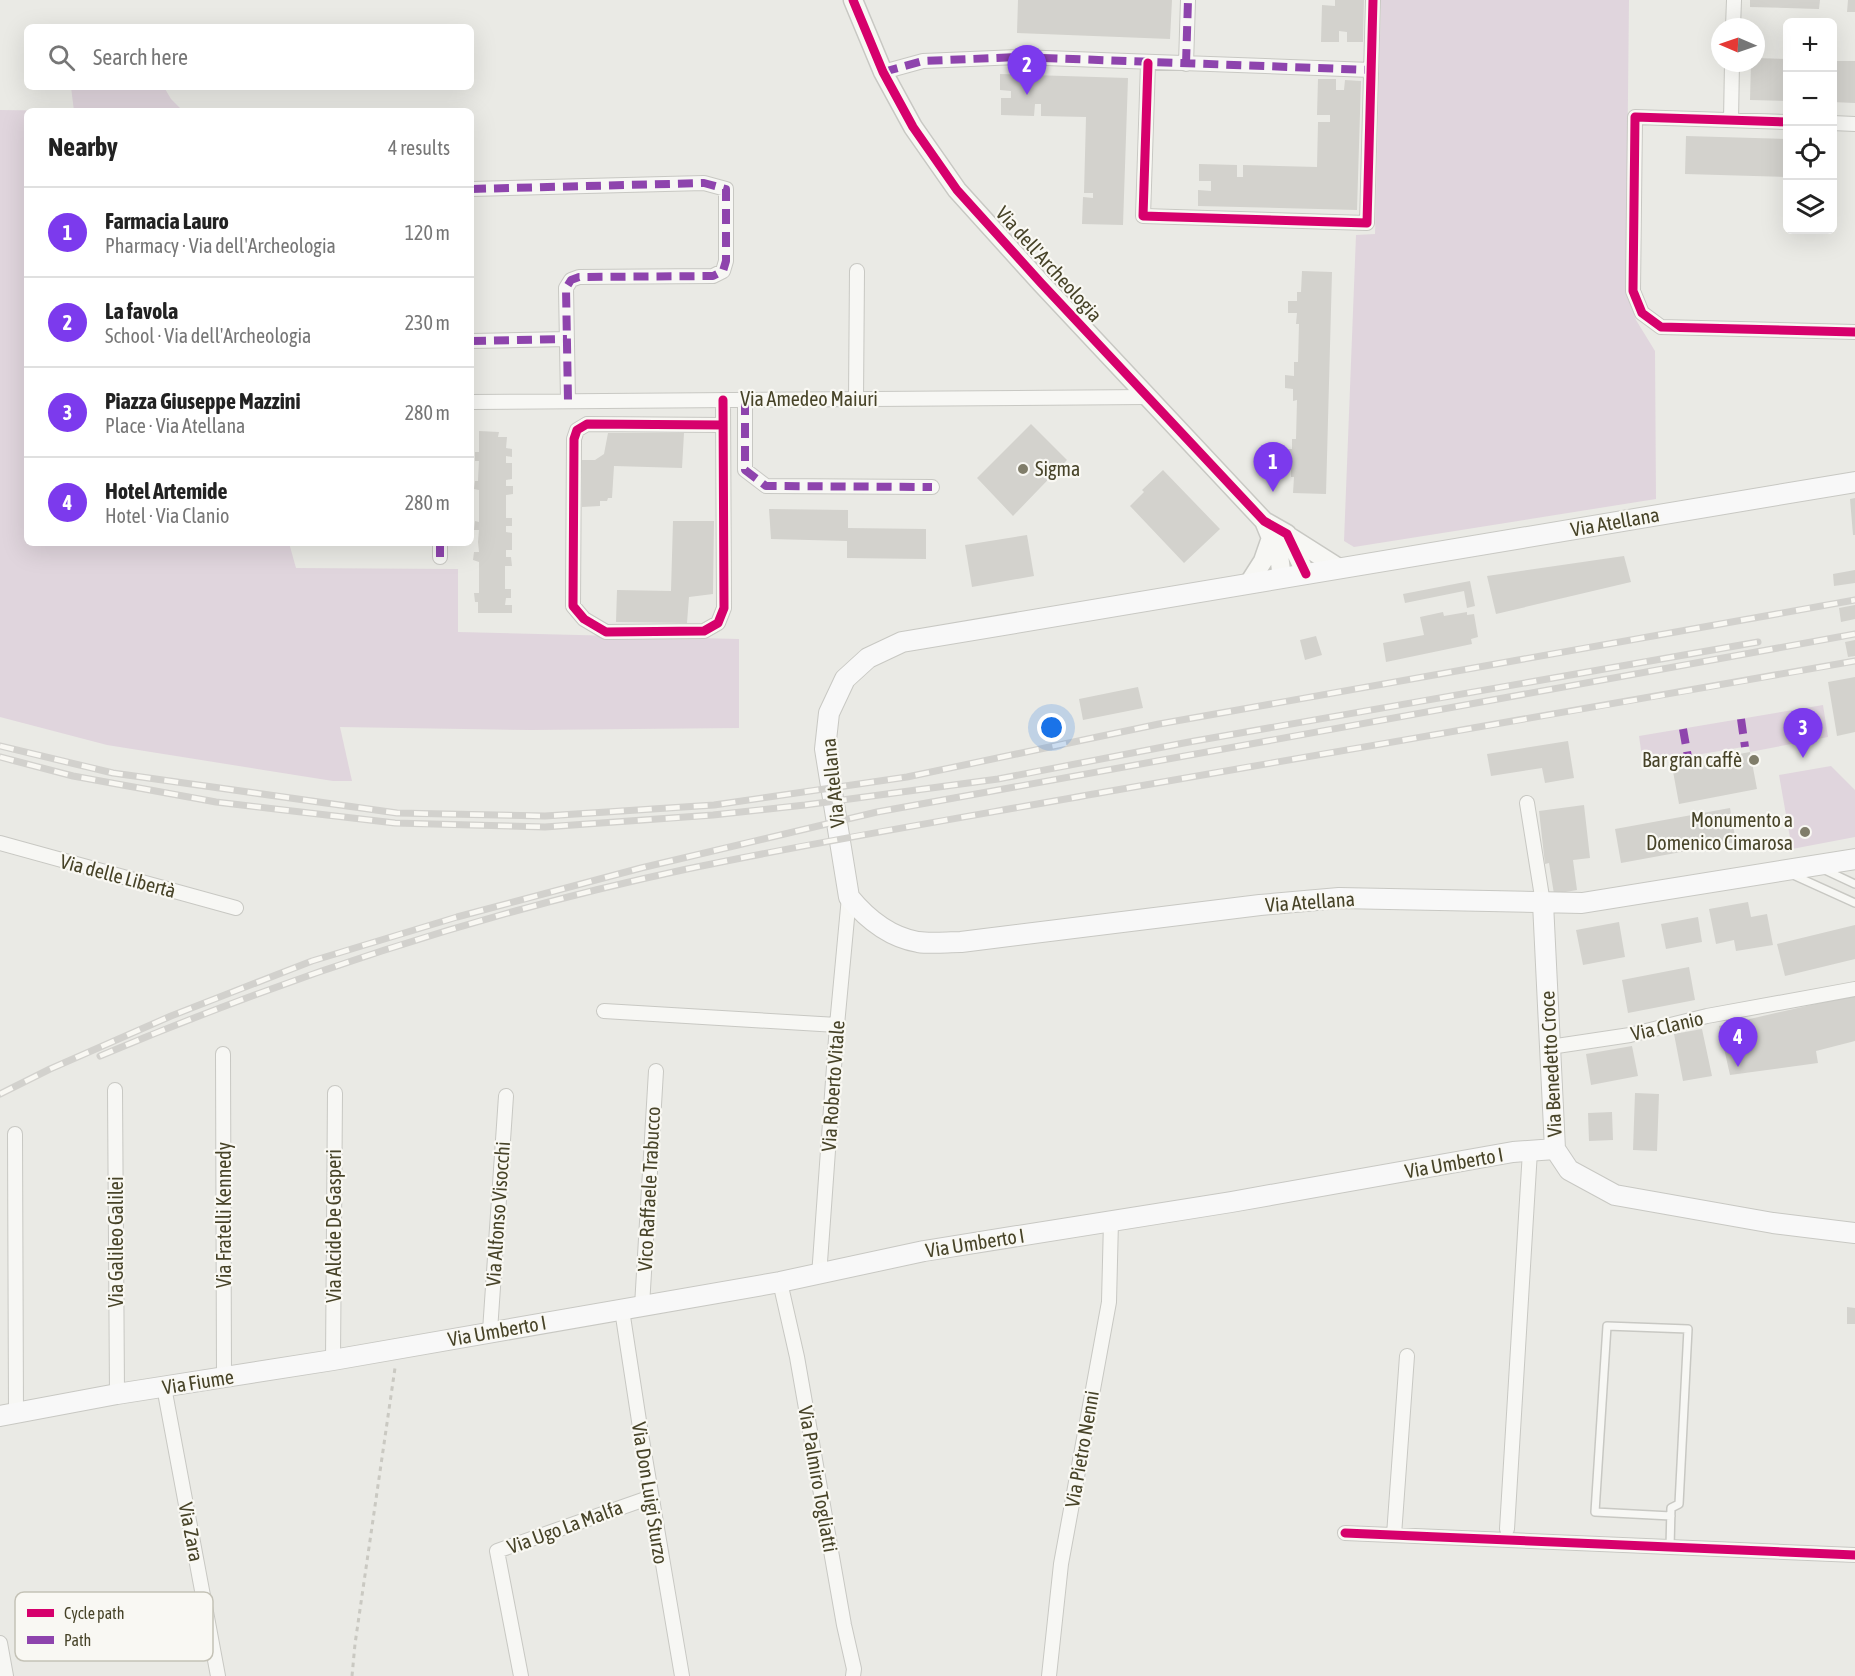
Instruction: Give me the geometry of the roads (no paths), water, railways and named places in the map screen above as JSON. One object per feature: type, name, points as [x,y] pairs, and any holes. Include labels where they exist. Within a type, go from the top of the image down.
[{"type":"main road","name":"Via Atellana","points":[[1855,482],[902,642],[868,658],[845,679],[829,713],[825,749],[849,897],[862,913],[883,929],[918,942],[961,942],[1248,906],[1339,898],[1582,903],[1855,859]]},
{"type":"main road","name":"Via Benedetto Croce","points":[[1543,903],[1555,1149],[1569,1170],[1615,1195],[1773,1223],[1855,1233]]},
{"type":"main road","name":"Via Umberto I","points":[[397,1348],[819,1276],[924,1251],[1513,1152],[1555,1149]]},
{"type":"main road","name":"Via Fiume","points":[[8,1415],[117,1394],[397,1348]]},
{"type":"street","name":"Via dell'Archeologia","points":[[853,0],[883,72],[913,127],[957,190],[1274,531],[1282,578]]},
{"type":"street","points":[[1186,64],[1188,0]]},
{"type":"street","points":[[1148,63],[1143,216],[1367,223],[1373,0]]},
{"type":"street","points":[[1733,18],[1734,0]]},
{"type":"street","points":[[883,72],[922,61],[1018,57],[1371,69]]},
{"type":"street","points":[[1731,120],[1732,72]]},
{"type":"street","points":[[1783,122],[1635,117],[1633,291],[1642,313],[1661,327],[1855,332]]},
{"type":"street","points":[[1837,123],[1855,124]]},
{"type":"street","points":[[474,189],[704,183],[726,189],[726,261],[723,271],[713,276],[579,277],[571,280],[566,288],[568,401]]},
{"type":"street","points":[[856,399],[857,272]]},
{"type":"street","points":[[474,341],[567,339]]},
{"type":"street","name":"Via Amedeo Maiuri","points":[[474,402],[1147,397]]},
{"type":"street","points":[[723,400],[724,608],[718,623],[704,631],[606,632],[584,619],[573,606],[574,439],[577,429],[587,424],[723,426]]},
{"type":"street","points":[[745,400],[745,470],[766,486],[932,487]]},
{"type":"street","points":[[1274,531],[1339,568]]},
{"type":"street","points":[[1274,531],[1306,574]]},
{"type":"street","points":[[1249,584],[1263,561],[1274,531]]},
{"type":"street","points":[[440,546],[440,557]]},
{"type":"street","name":"Via Benedetto Croce","points":[[1527,803],[1543,903]]},
{"type":"street","name":"Via delle Libertà","points":[[0,843],[236,908]]},
{"type":"street","name":"Via Roberto Vitale","points":[[819,1276],[837,1025],[849,897]]},
{"type":"street","name":"Via Clanio","points":[[1550,1047],[1630,1035],[1707,1016],[1855,989]]},
{"type":"street","points":[[604,1011],[837,1025]]},
{"type":"street","name":"Via Fratelli Kennedy","points":[[223,1054],[224,1377]]},
{"type":"street","name":"Vico Raffaele Trabucco","points":[[642,1306],[656,1071]]},
{"type":"street","name":"Via Galileo Galilei","points":[[115,1090],[117,1394]]},
{"type":"street","name":"Via Alcide De Gasperi","points":[[333,1360],[335,1093]]},
{"type":"street","name":"Via Alfonso Visocchi","points":[[490,1331],[506,1096]]},
{"type":"street","points":[[8,1415],[15,1134]]},
{"type":"street","points":[[1508,1529],[1530,1151]]},
{"type":"street","name":"Via Pietro Nenni","points":[[1048,1676],[1061,1564],[1109,1302],[1112,1221]]},
{"type":"street","name":"Via Palmiro Togliatti","points":[[780,1282],[797,1357],[840,1604],[854,1669],[853,1676]]},
{"type":"street","name":"Via Don Luigi Sturzo","points":[[622,1310],[682,1676]]},
{"type":"street","points":[[1394,1535],[1407,1356]]},
{"type":"street","name":"Via Zara","points":[[164,1388],[202,1592]]},
{"type":"street","name":"Via Ugo La Malfa","points":[[521,1676],[497,1551],[651,1497]]},
{"type":"street","points":[[1345,1533],[1855,1555]]},
{"type":"street","points":[[0,1643],[6,1676]]},
{"type":"street","name":"Via Zara","points":[[213,1649],[218,1676]]},
{"type":"lane","points":[[1815,865],[1855,884]]},
{"type":"lane","points":[[1783,871],[1855,903]]},
{"type":"lane","points":[[1670,1548],[1671,1516],[1671,1508],[1679,1504],[1688,1329],[1607,1326],[1596,1512],[1671,1516]]},
{"type":"railway","points":[[0,746],[113,773],[397,813],[545,816],[714,805],[907,777],[1159,724],[1855,600]]},
{"type":"railway","points":[[0,1094],[50,1069],[171,1016],[312,961],[457,917],[641,868],[877,812],[1855,634]]},
{"type":"railway","points":[[0,757],[73,776],[216,802],[395,823],[545,827],[713,815],[998,779],[1189,742],[1758,642]]},
{"type":"railway","points":[[100,1056],[243,999],[389,949],[537,905],[687,869],[896,829],[1855,661]]},
{"type":"place","name":"La favola","points":[[1027,95]]},
{"type":"place","name":"Sigma","points":[[1023,469]]},
{"type":"place","name":"Farmacia Lauro","points":[[1273,492]]},
{"type":"place","name":"Piazza Giuseppe Mazzini","points":[[1803,758]]},
{"type":"place","name":"Bar gran caffè","points":[[1754,760]]},
{"type":"place","name":"Monumento a Domenico Cimarosa","points":[[1805,832]]},
{"type":"place","name":"Hotel Artemide","points":[[1738,1067]]}]
